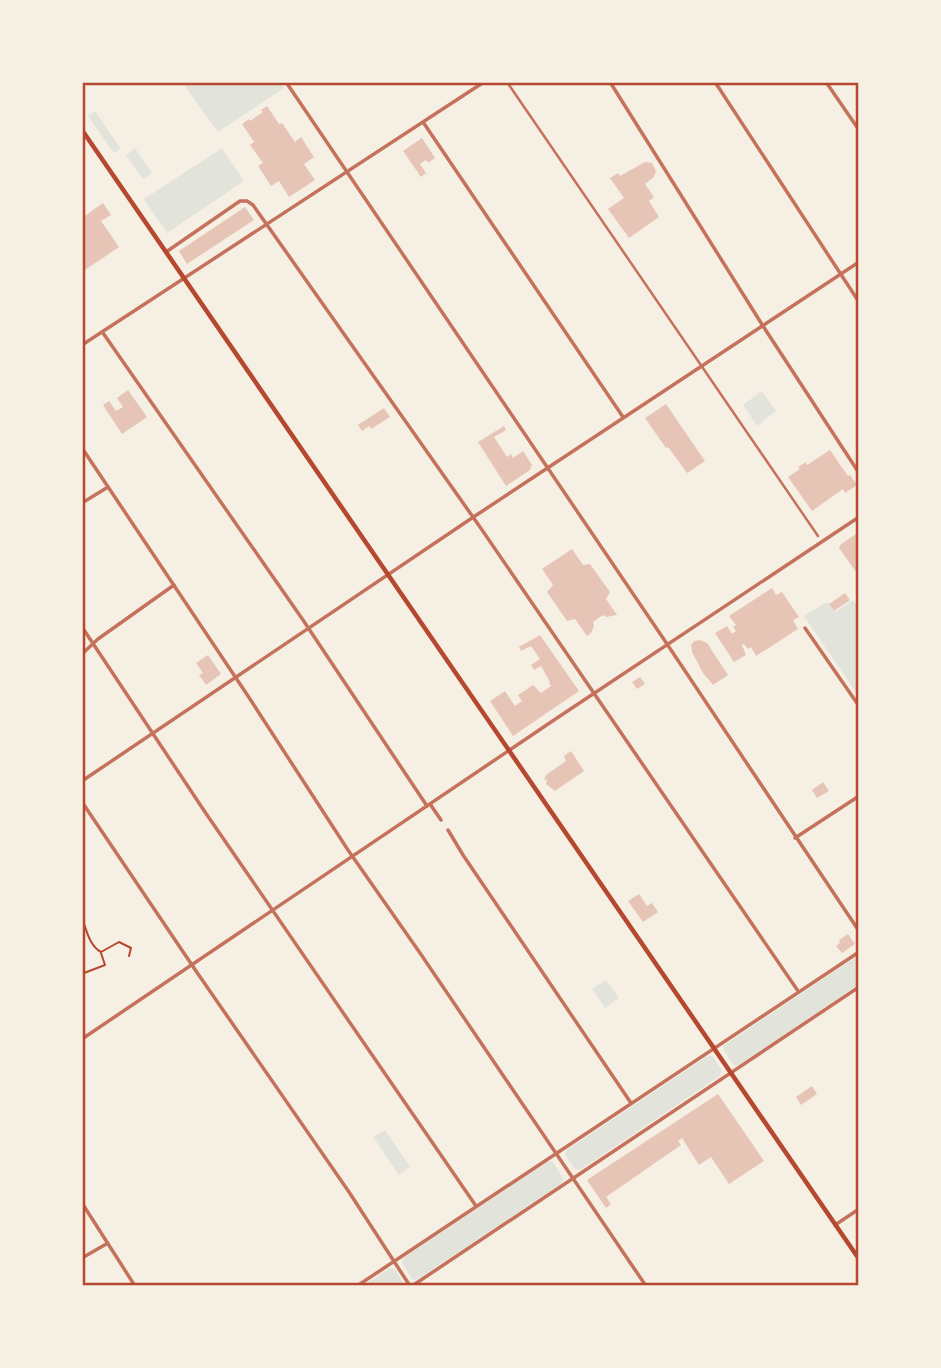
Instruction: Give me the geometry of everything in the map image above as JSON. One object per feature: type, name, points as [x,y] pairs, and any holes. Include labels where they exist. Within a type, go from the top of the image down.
[{"type":"main road","points":[[82,130],[859,1259]]},
{"type":"street","points":[[286,82],[859,931]]},
{"type":"street","points":[[82,345],[484,82]]},
{"type":"street","points":[[507,82],[818,536]]},
{"type":"street","points":[[610,82],[859,473]]},
{"type":"street","points":[[715,82],[859,302]]},
{"type":"street","points":[[827,82],[859,131]]},
{"type":"street","points":[[423,122],[624,417]]},
{"type":"street","points":[[166,252],[240,201],[253,205],[798,991]]},
{"type":"street","points":[[82,781],[859,262]]},
{"type":"street","points":[[103,332],[441,820]]},
{"type":"street","points":[[82,448],[352,856],[646,1286]]},
{"type":"street","points":[[82,503],[108,487]]},
{"type":"street","points":[[82,1039],[859,517]]},
{"type":"street","points":[[82,654],[93,643],[174,585]]},
{"type":"street","points":[[82,627],[476,1206]]},
{"type":"street","points":[[805,628],[859,706]]},
{"type":"street","points":[[795,838],[859,796]]},
{"type":"street","points":[[82,802],[411,1286],[859,987]]},
{"type":"street","points":[[448,830],[631,1103]]},
{"type":"street","points":[[357,1286],[859,952]]},
{"type":"street","points":[[82,1203],[135,1286]]},
{"type":"street","points":[[835,1224],[859,1209]]},
{"type":"street","points":[[82,1258],[107,1243]]},
{"type":"path","points":[[83,921],[89,938],[101,952],[105,965],[83,973]]},
{"type":"path","points":[[101,952],[119,942],[131,948],[129,956]]},
{"type":"shaded area","points":[[182,82],[279,82],[284,88],[218,132]]},
{"type":"shaded area","points":[[95,111],[121,149],[114,153],[88,116]]},
{"type":"shaded area","points":[[135,148],[152,173],[143,179],[126,155]]},
{"type":"shaded area","points":[[222,148],[244,181],[167,233],[144,199]]},
{"type":"shaded area","points":[[762,391],[776,411],[757,426],[743,405]]},
{"type":"shaded area","points":[[853,600],[859,609],[859,697],[804,616],[827,602],[835,612]]},
{"type":"shaded area","points":[[859,955],[859,984],[734,1066],[723,1046]]},
{"type":"shaded area","points":[[606,980],[619,998],[605,1008],[592,989]]},
{"type":"shaded area","points":[[711,1056],[722,1070],[720,1076],[580,1170],[575,1169],[565,1155],[567,1150]]},
{"type":"shaded area","points":[[385,1130],[410,1167],[399,1175],[373,1137]]},
{"type":"shaded area","points":[[552,1161],[564,1180],[561,1184],[416,1280],[412,1279],[402,1263],[403,1258]]},
{"type":"shaded area","points":[[390,1268],[395,1269],[405,1286],[363,1286]]},
{"type":"building","points":[[267,106],[295,142],[301,137],[314,157],[304,164],[315,180],[289,197],[279,181],[271,186],[258,166],[263,163],[250,145],[254,142],[242,124],[263,112],[261,110]]},
{"type":"building","points":[[422,138],[435,158],[420,164],[426,173],[421,177],[403,151]]},
{"type":"building","points":[[645,162],[652,163],[656,171],[654,177],[645,184],[654,197],[649,201],[659,217],[629,238],[608,209],[624,198],[610,178],[618,173],[620,176]]},
{"type":"building","points":[[103,203],[111,215],[101,221],[119,247],[82,272],[82,218]]},
{"type":"building","points":[[245,207],[254,220],[187,264],[179,251]]},
{"type":"building","points":[[128,390],[147,417],[122,434],[103,405],[109,401],[116,411],[123,407],[117,398]]},
{"type":"building","points":[[666,404],[705,461],[687,473],[645,418]]},
{"type":"building","points":[[384,408],[390,417],[371,429],[369,426],[362,431],[358,425]]},
{"type":"building","points":[[504,426],[506,430],[494,437],[507,457],[511,454],[513,458],[523,451],[532,465],[530,470],[506,486],[478,442]]},
{"type":"building","points":[[830,450],[857,485],[845,493],[843,489],[812,511],[788,477],[800,469],[798,467],[806,462],[807,465]]},
{"type":"building","points":[[859,532],[859,576],[839,548]]},
{"type":"building","points":[[572,549],[583,565],[590,564],[610,592],[606,599],[617,615],[603,615],[593,622],[591,633],[587,636],[575,619],[567,621],[547,592],[553,585],[542,569]]},
{"type":"building","points":[[772,588],[776,595],[782,592],[799,617],[793,620],[798,629],[756,656],[751,647],[748,649],[742,645],[746,655],[734,662],[715,633],[727,626],[732,634],[736,631],[733,627],[736,625],[729,616]]},
{"type":"building","points":[[845,593],[850,600],[834,611],[829,604]]},
{"type":"building","points":[[540,635],[579,691],[513,736],[490,701],[505,691],[515,706],[522,701],[518,695],[533,685],[541,693],[551,686],[541,666],[534,670],[531,665],[540,659],[531,646],[521,651],[519,647]]},
{"type":"building","points":[[700,640],[707,643],[728,675],[713,685],[692,652],[691,645]]},
{"type":"building","points":[[208,655],[221,674],[206,685],[199,675],[203,673],[196,663]]},
{"type":"building","points":[[640,677],[645,684],[637,689],[632,682]]},
{"type":"building","points":[[571,751],[584,771],[555,791],[546,784],[546,775],[566,761],[564,756]]},
{"type":"building","points":[[823,782],[829,791],[817,798],[812,790]]},
{"type":"building","points":[[639,894],[647,906],[652,903],[658,912],[643,922],[628,901]]},
{"type":"building","points":[[848,934],[855,944],[842,953],[836,946],[840,943],[839,940]]},
{"type":"building","points":[[812,1086],[817,1094],[801,1105],[796,1097]]},
{"type":"building","points":[[718,1094],[764,1161],[729,1184],[711,1157],[699,1165],[682,1138],[678,1141],[681,1145],[606,1197],[611,1204],[606,1208],[587,1180]]}]
